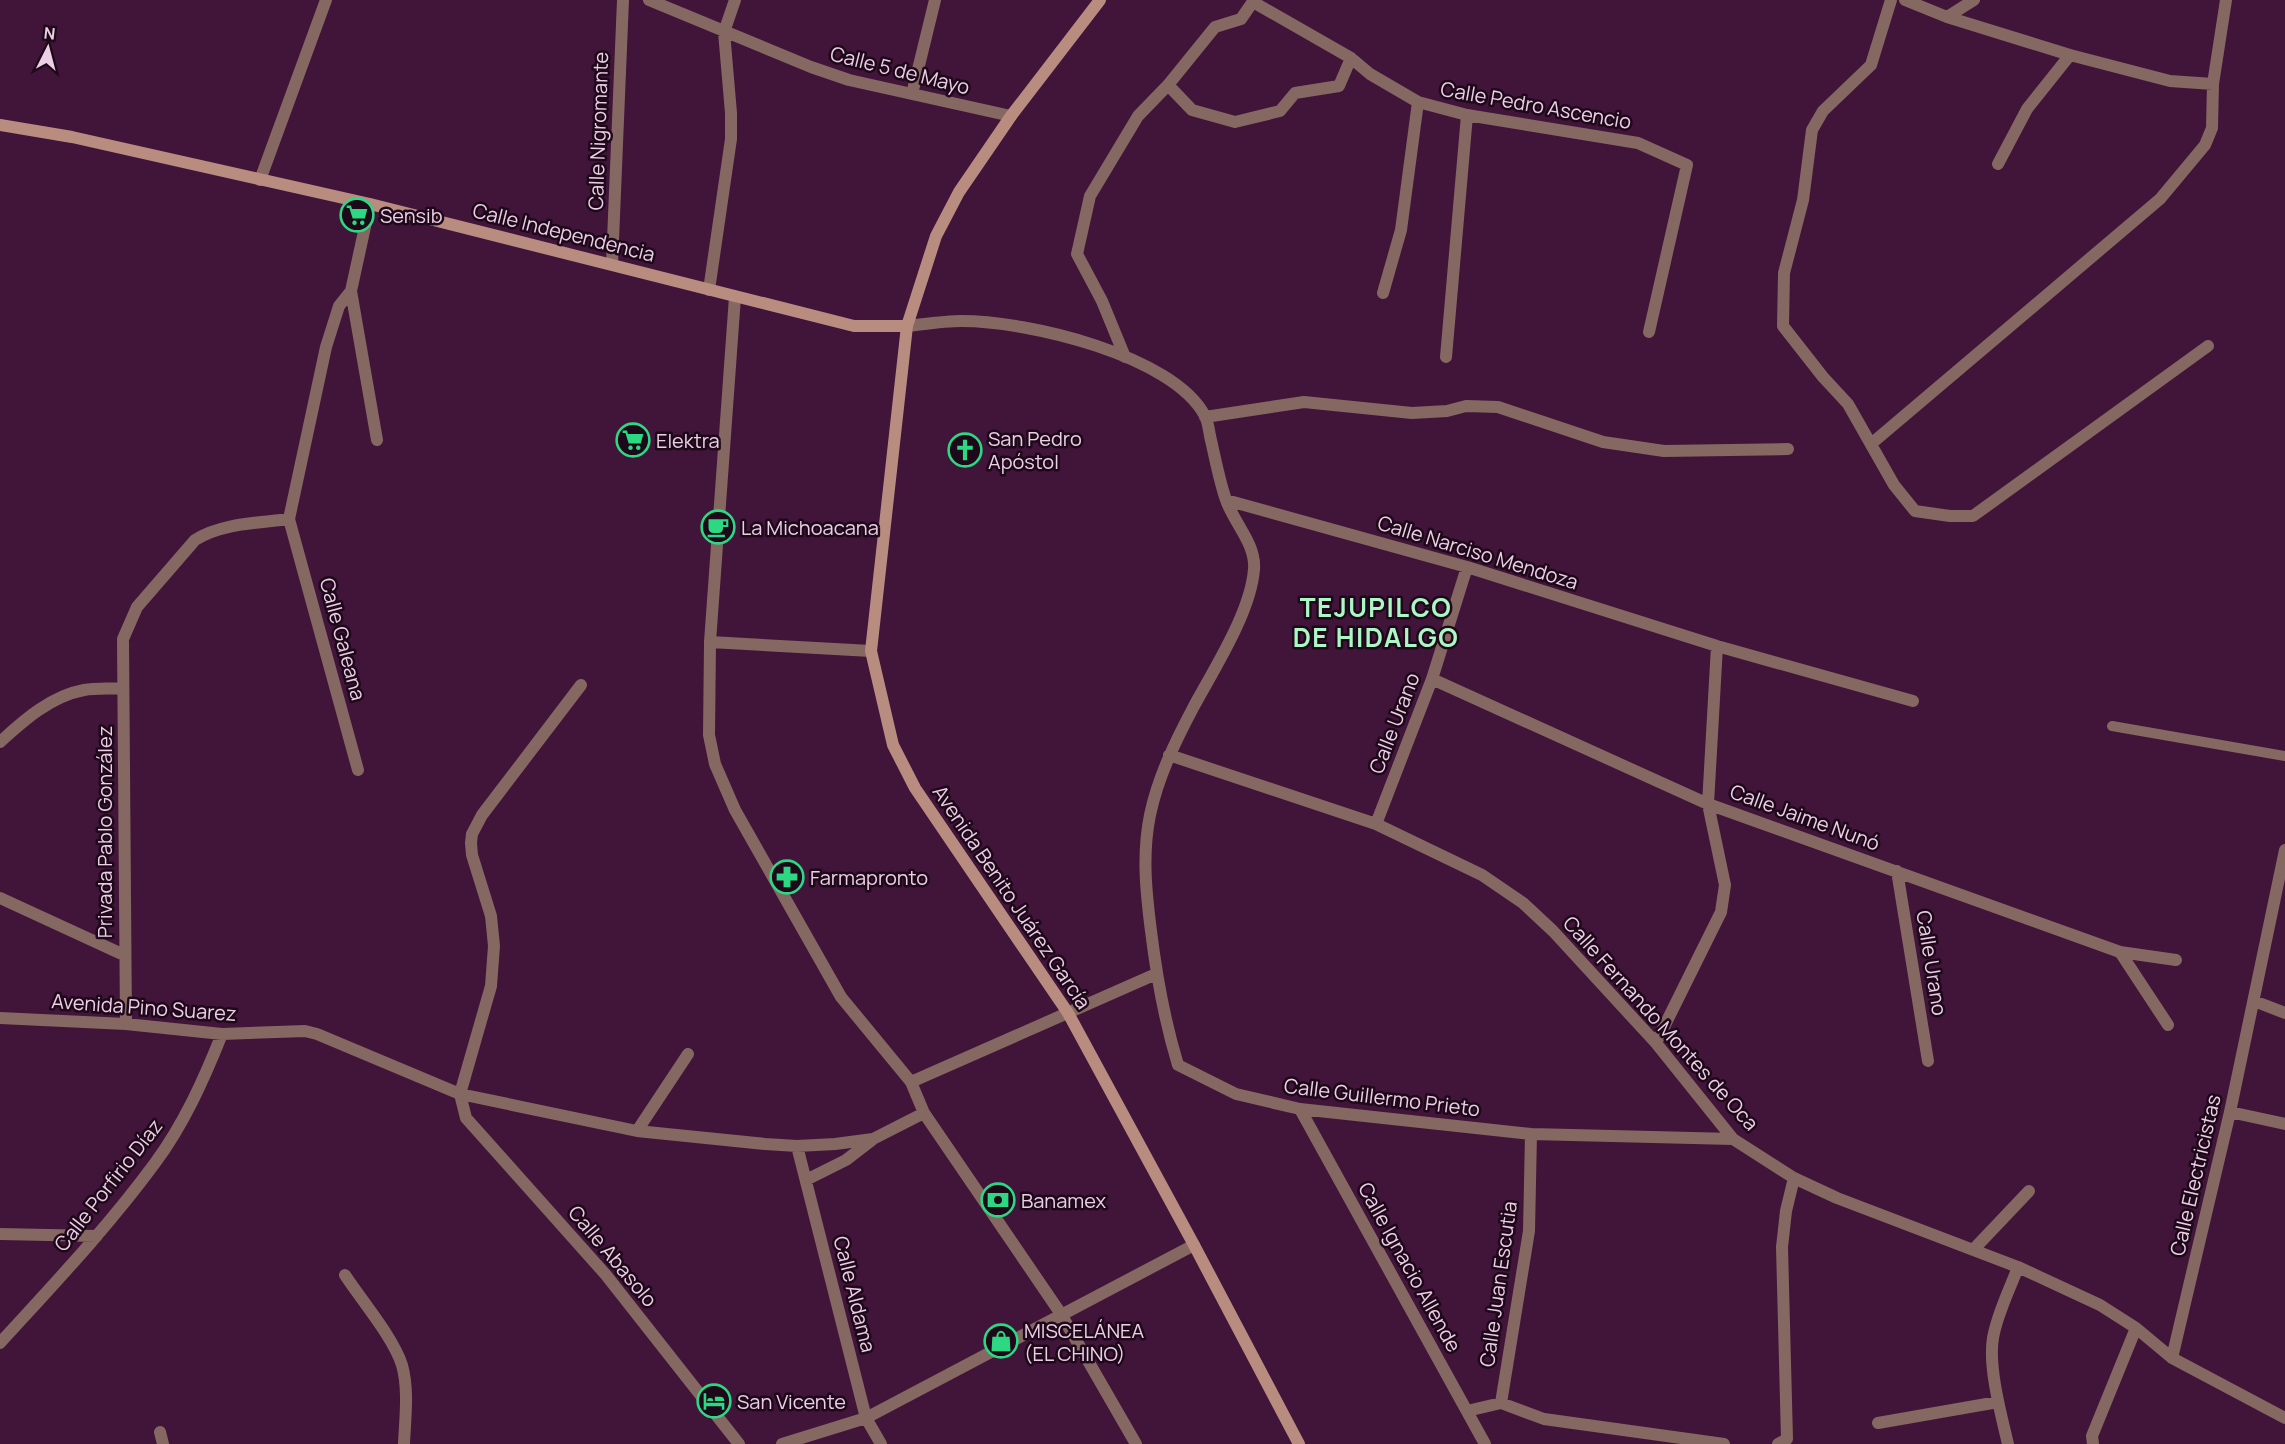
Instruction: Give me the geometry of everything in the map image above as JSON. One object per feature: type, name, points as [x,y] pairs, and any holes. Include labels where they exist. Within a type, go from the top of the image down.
[{"type":"main road","name":"Avenida Benito Juárez García","points":[[1100,0],[1011,116],[959,192],[936,236],[907,326],[871,651],[893,745],[915,788],[1068,1013],[1299,1444]]},
{"type":"main road","name":"Calle Independencia","points":[[0,125],[72,137],[370,204],[854,326],[907,326]]},
{"type":"street","points":[[260,180],[326,0]]},
{"type":"street","name":"Calle Nigromante","points":[[612,264],[623,0]]},
{"type":"street","name":"Calle 5 de Mayo","points":[[649,0],[724,32],[849,80],[1011,116]]},
{"type":"street","points":[[709,290],[731,139],[724,32],[735,0]]},
{"type":"street","points":[[912,94],[935,0]]},
{"type":"street","points":[[1891,0],[1871,65],[1823,111],[1812,130],[1803,200],[1784,273],[1783,326],[1823,377],[1848,404],[1893,485],[1915,511],[1950,516],[1973,516],[2208,346]]},
{"type":"street","points":[[1905,0],[1947,17],[2070,55],[2170,81],[2213,84]]},
{"type":"street","points":[[1947,17],[1974,0]]},
{"type":"street","points":[[1871,444],[2160,199],[2205,145],[2212,128],[2213,84],[2226,0]]},
{"type":"street","points":[[1125,357],[1102,301],[1077,254],[1090,196],[1138,116],[1168,85],[1215,27],[1241,19],[1253,1]]},
{"type":"street","name":"Calle Pedro Ascencio","points":[[1253,1],[1351,58],[1370,74],[1418,102],[1467,116],[1638,143],[1687,165],[1648,332]]},
{"type":"street","points":[[1998,164],[2027,109],[2070,55]]},
{"type":"street","points":[[1168,85],[1192,110],[1235,122],[1280,111],[1295,93],[1339,86],[1351,58]]},
{"type":"street","points":[[1383,293],[1401,230],[1418,102]]},
{"type":"street","points":[[1446,357],[1467,116]]},
{"type":"street","points":[[370,204],[351,291],[377,440]]},
{"type":"street","points":[[289,519],[326,347],[339,306],[351,291]]},
{"type":"street","points":[[735,297],[710,642],[709,735],[715,764],[735,810],[840,998],[911,1082],[924,1113],[1060,1314],[1136,1444]]},
{"type":"street","points":[[907,326],[964,321],[1024,327],[1073,338],[1153,370],[1185,391],[1205,417],[1304,402],[1412,412],[1447,411],[1466,406],[1498,407],[1603,442],[1664,452],[1788,449]]},
{"type":"street","name":"Calle Guillermo Prieto","points":[[1205,417],[1226,500],[1251,547],[1255,567],[1249,603],[1169,755],[1150,815],[1145,850],[1145,882],[1164,1020],[1178,1065],[1236,1094],[1300,1109],[1531,1134],[1733,1139]]},
{"type":"street","name":"Calle Narciso Mendoza","points":[[1226,500],[1467,567],[1717,646],[1913,701]]},
{"type":"street","name":"Privada Pablo González","points":[[126,1024],[123,639],[137,607],[195,540],[207,532],[220,529],[289,519]]},
{"type":"street","name":"Calle Galeana","points":[[289,519],[358,770]]},
{"type":"street","name":"Calle Urano","points":[[1376,824],[1432,679],[1467,567]]},
{"type":"street","points":[[710,642],[871,651]]},
{"type":"street","points":[[1656,1043],[1721,912],[1725,885],[1708,804],[1717,646]]},
{"type":"street","name":"Calle Jaime Nunó","points":[[1432,679],[1708,804],[2120,952],[2176,960]]},
{"type":"street","points":[[460,1094],[491,986],[494,946],[491,916],[472,855],[472,834],[482,815],[581,686]]},
{"type":"street","points":[[0,742],[24,720],[63,697],[84,690],[122,688]]},
{"type":"street","name":"Calle Fernando Montes de Oca","points":[[1169,755],[1376,824],[1482,875],[1523,903],[1553,931],[1656,1043],[1733,1139],[1794,1178],[1837,1198],[2018,1267],[2100,1305],[2136,1328],[2172,1358],[2285,1418]]},
{"type":"street","name":"Calle Electricistas","points":[[2172,1358],[2230,1112],[2285,850]]},
{"type":"street","name":"Calle Urano","points":[[1897,871],[1928,1061]]},
{"type":"street","points":[[0,898],[124,955]]},
{"type":"street","points":[[2120,952],[2168,1025]]},
{"type":"street","points":[[911,1082],[1156,974]]},
{"type":"street","points":[[2254,1001],[2285,1013]]},
{"type":"street","name":"Avenida Pino Suarez","points":[[0,1018],[126,1024],[222,1034],[285,1031],[317,1034],[460,1094],[637,1131],[797,1146],[873,1139]]},
{"type":"street","name":"Calle Porfirio Díaz","points":[[0,1343],[97,1236],[156,1162],[182,1121],[202,1083],[222,1034]]},
{"type":"street","points":[[637,1131],[688,1054]]},
{"type":"street","name":"Calle Abasolo","points":[[460,1094],[466,1118],[606,1275],[739,1444]]},
{"type":"street","name":"Calle Ignacio Allende","points":[[1300,1109],[1485,1444]]},
{"type":"street","points":[[2230,1112],[2285,1124]]},
{"type":"street","points":[[806,1180],[846,1160],[873,1139],[924,1113]]},
{"type":"street","name":"Calle Juan Escutia","points":[[1501,1404],[1529,1231],[1531,1134]]},
{"type":"street","name":"Calle Aldama","points":[[797,1146],[866,1418],[881,1444]]},
{"type":"street","points":[[1782,1442],[1782,1246],[1786,1211],[1794,1178]]},
{"type":"street","points":[[1973,1250],[2029,1191]]},
{"type":"street","points":[[0,1234],[97,1236]]},
{"type":"street","points":[[782,1444],[866,1418],[1194,1245]]},
{"type":"street","points":[[2008,1444],[1998,1402],[1992,1350],[1993,1335],[2018,1267]]},
{"type":"street","points":[[345,1275],[394,1348],[402,1365],[405,1382],[404,1444]]},
{"type":"street","points":[[2093,1444],[2092,1436],[2136,1328]]},
{"type":"street","points":[[1878,1423],[1998,1402]]},
{"type":"street","points":[[1467,1411],[1501,1404],[1544,1419],[1724,1444]]},
{"type":"lane","points":[[2112,726],[2285,756]]},
{"type":"place","name":"Sensib","points":[[357,215]]},
{"type":"place","name":"Elektra","points":[[633,440]]},
{"type":"place","name":"San Pedro Apóstol","points":[[965,450]]},
{"type":"place","name":"La Michoacana","points":[[718,527]]},
{"type":"place","name":"Farmapronto","points":[[787,877]]},
{"type":"place","name":"Banamex","points":[[998,1200]]},
{"type":"place","name":"MISCELÁNEA (EL CHINO)","points":[[1001,1341]]},
{"type":"place","name":"San Vicente","points":[[714,1401]]},
{"type":"district","name":"TEJUPILCO DE HIDALGO","points":[[1376,622]]}]
